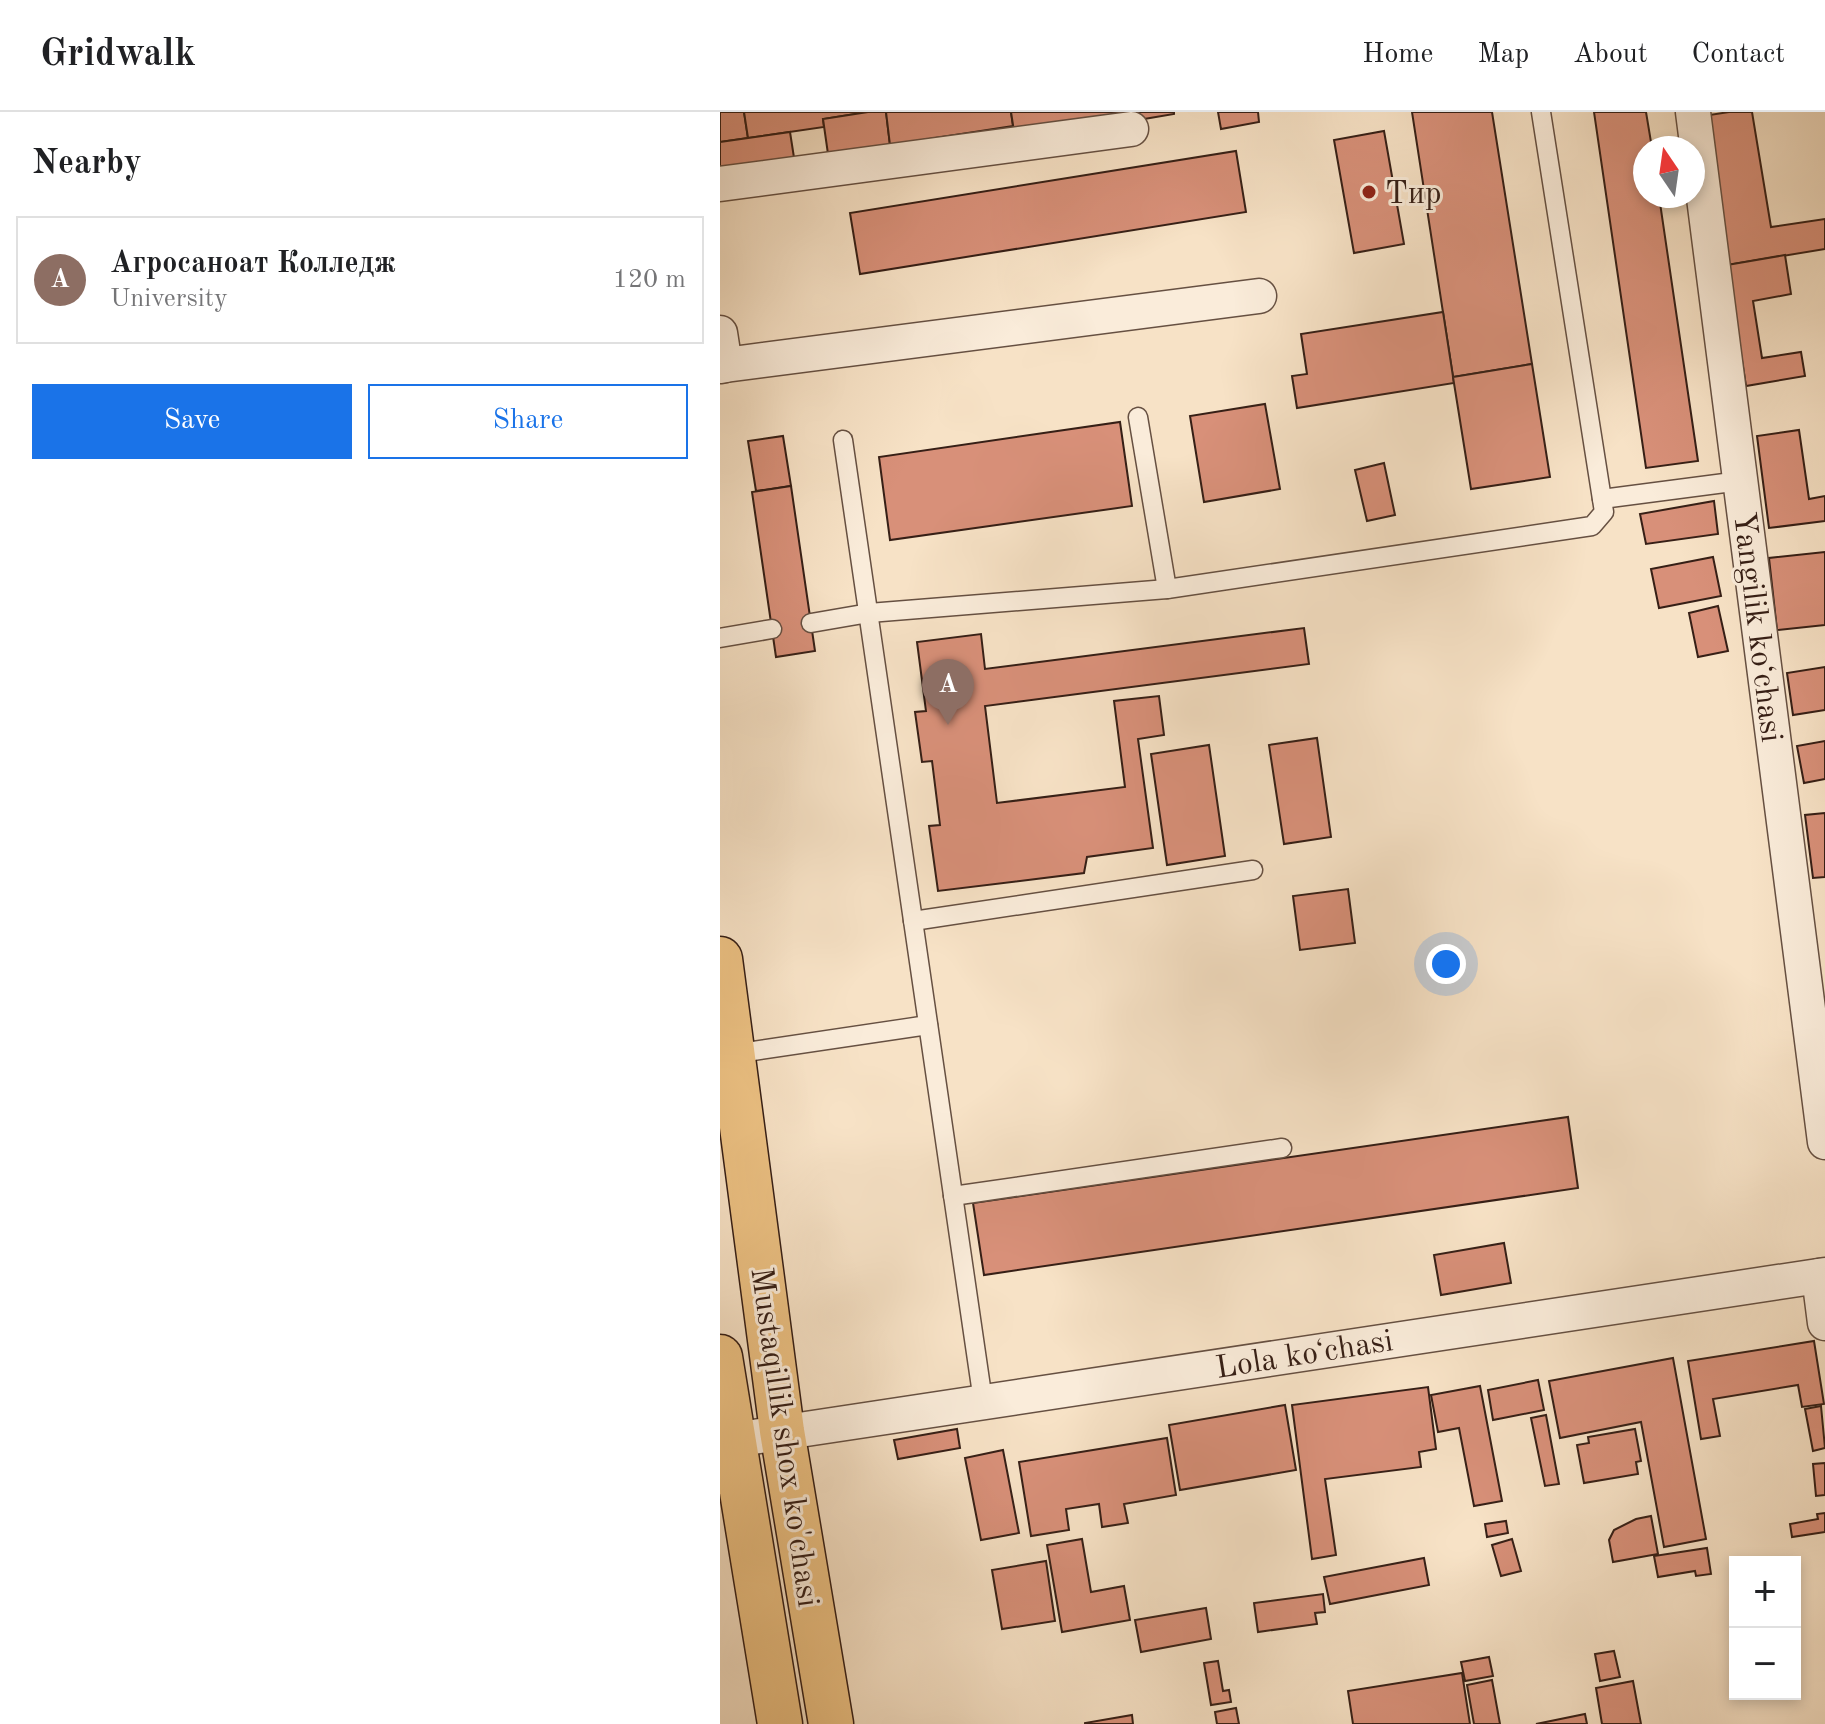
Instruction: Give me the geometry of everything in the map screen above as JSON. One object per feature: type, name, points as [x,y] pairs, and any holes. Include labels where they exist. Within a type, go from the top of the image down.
[{"type":"main road","name":"Mustaqillik shox ko'chasi","points":[[720,959],[782,1431],[831,1724]]},
{"type":"main road","name":"Mustaqillik shox ko'chasi","points":[[720,1357],[726,1441],[778,1724]]},
{"type":"street","name":"Yangilik koʻchasi","points":[[1693,112],[1825,1142]]},
{"type":"street","points":[[720,184],[1131,129]]},
{"type":"street","points":[[722,355],[1259,296]]},
{"type":"street","points":[[1822,1275],[1825,1323]]},
{"type":"street","name":"Lola koʻchasi","points":[[726,1441],[1822,1275]]},
{"type":"lane","points":[[811,623],[869,613],[1167,589],[1592,526],[1604,512],[1541,112]]},
{"type":"lane","points":[[1138,417],[1167,589]]},
{"type":"lane","points":[[843,440],[983,1401]]},
{"type":"lane","points":[[1602,499],[1740,481]]},
{"type":"lane","points":[[720,638],[772,629]]},
{"type":"lane","points":[[913,921],[1253,870]]},
{"type":"lane","points":[[733,1054],[928,1025]]},
{"type":"lane","points":[[953,1196],[1282,1148]]},
{"type":"building","points":[[720,112],[744,112],[748,138],[720,142]]},
{"type":"building","points":[[744,112],[868,112],[823,119],[824,127],[748,138]]},
{"type":"building","points":[[886,112],[890,145],[828,154],[823,119]]},
{"type":"building","points":[[886,112],[1011,112],[1013,126],[890,145]]},
{"type":"building","points":[[1011,112],[1131,112],[1132,121],[1015,138]]},
{"type":"building","points":[[1131,112],[1174,112],[1174,114],[1132,121]]},
{"type":"building","points":[[1218,112],[1258,112],[1259,122],[1221,129]]},
{"type":"building","points":[[1412,112],[1492,112],[1532,364],[1453,377]]},
{"type":"building","points":[[1594,112],[1646,112],[1650,136],[1633,136],[1633,208],[1661,208],[1698,461],[1646,468]]},
{"type":"building","points":[[1752,112],[1771,227],[1825,219],[1825,249],[1727,265],[1703,116]]},
{"type":"building","name":"Тир","points":[[1384,131],[1404,244],[1354,253],[1334,140]]},
{"type":"building","points":[[790,132],[795,164],[720,175],[720,142]]},
{"type":"building","points":[[1236,151],[1246,212],[860,274],[850,213]]},
{"type":"building","points":[[1785,255],[1791,294],[1753,301],[1762,358],[1801,352],[1805,376],[1746,386],[1727,265]]},
{"type":"building","points":[[1443,312],[1454,383],[1297,408],[1292,376],[1307,374],[1301,334]]},
{"type":"building","points":[[1532,364],[1550,477],[1471,489],[1453,377]]},
{"type":"building","points":[[1265,404],[1280,489],[1204,502],[1190,416]]},
{"type":"building","points":[[1120,422],[1132,506],[890,540],[879,457]]},
{"type":"building","points":[[1799,430],[1809,499],[1825,496],[1825,521],[1769,528],[1757,436]]},
{"type":"building","points":[[783,436],[791,486],[756,491],[748,441]]},
{"type":"building","points":[[1384,463],[1395,515],[1367,521],[1355,470]]},
{"type":"building","points":[[791,486],[815,651],[776,657],[752,492]]},
{"type":"building","points":[[1714,501],[1718,534],[1646,544],[1640,514]]},
{"type":"building","points":[[1825,552],[1825,625],[1777,630],[1769,558]]},
{"type":"building","points":[[1713,557],[1721,596],[1659,608],[1651,569]]},
{"type":"building","points":[[1718,606],[1728,651],[1698,657],[1689,613]]},
{"type":"building","points":[[1304,628],[1309,664],[985,706],[997,803],[1125,787],[1114,701],[1159,696],[1164,735],[1138,739],[1153,848],[1087,857],[1084,873],[938,891],[929,826],[940,825],[932,761],[922,762],[915,712],[926,711],[917,642],[981,634],[985,669]]},
{"type":"building","points":[[1825,667],[1825,710],[1793,715],[1787,673]]},
{"type":"building","points":[[1317,738],[1331,837],[1284,844],[1269,745]]},
{"type":"building","points":[[1825,741],[1825,779],[1804,783],[1797,746]]},
{"type":"building","points":[[1209,745],[1225,856],[1167,865],[1151,754]]},
{"type":"building","points":[[1825,813],[1825,877],[1813,878],[1805,815]]},
{"type":"building","points":[[1348,889],[1355,943],[1300,950],[1293,896]]},
{"type":"building","points":[[1568,1117],[1578,1188],[984,1275],[973,1203]]},
{"type":"building","points":[[1504,1243],[1511,1283],[1441,1295],[1434,1255]]},
{"type":"building","points":[[1814,1341],[1824,1404],[1802,1407],[1798,1385],[1713,1399],[1720,1436],[1701,1439],[1688,1361]]},
{"type":"building","points":[[1673,1358],[1706,1539],[1664,1547],[1641,1422],[1560,1438],[1549,1381]]},
{"type":"building","points":[[1538,1380],[1544,1410],[1493,1420],[1488,1390]]},
{"type":"building","points":[[1480,1386],[1502,1501],[1474,1506],[1459,1428],[1438,1432],[1431,1395]]},
{"type":"building","points":[[1428,1387],[1436,1449],[1419,1452],[1421,1467],[1325,1479],[1336,1555],[1312,1559],[1292,1405]]},
{"type":"building","points":[[1285,1405],[1296,1470],[1180,1490],[1169,1425]]},
{"type":"building","points":[[1821,1406],[1825,1448],[1813,1451],[1805,1409]]},
{"type":"building","points":[[1546,1415],[1559,1484],[1545,1486],[1531,1418]]},
{"type":"building","points":[[957,1429],[960,1448],[898,1459],[894,1440]]},
{"type":"building","points":[[1635,1429],[1641,1461],[1636,1462],[1638,1474],[1584,1483],[1577,1445],[1589,1443],[1588,1437]]},
{"type":"building","points":[[1167,1438],[1176,1495],[1124,1504],[1128,1523],[1102,1527],[1099,1504],[1066,1509],[1069,1530],[1031,1536],[1019,1462]]},
{"type":"building","points":[[1003,1450],[1019,1533],[981,1540],[965,1458]]},
{"type":"building","points":[[1825,1463],[1825,1495],[1816,1496],[1813,1464]]},
{"type":"building","points":[[1825,1513],[1825,1532],[1792,1537],[1790,1524],[1818,1519],[1817,1514]]},
{"type":"building","points":[[1651,1516],[1658,1554],[1613,1562],[1609,1540],[1614,1530],[1636,1519]]},
{"type":"building","points":[[1506,1521],[1508,1533],[1487,1537],[1485,1524]]},
{"type":"building","points":[[1082,1539],[1091,1592],[1124,1586],[1130,1620],[1062,1632],[1047,1545]]},
{"type":"building","points":[[1512,1539],[1521,1571],[1501,1576],[1492,1545]]},
{"type":"building","points":[[1707,1548],[1711,1574],[1696,1576],[1695,1571],[1658,1577],[1654,1556]]},
{"type":"building","points":[[1424,1558],[1429,1585],[1330,1604],[1324,1577]]},
{"type":"building","points":[[1046,1561],[1055,1621],[1002,1629],[992,1570]]},
{"type":"building","points":[[1323,1594],[1325,1612],[1315,1613],[1317,1624],[1258,1632],[1254,1603]]},
{"type":"building","points":[[1206,1608],[1211,1639],[1141,1652],[1135,1620]]},
{"type":"building","points":[[1614,1651],[1620,1677],[1600,1681],[1595,1654]]},
{"type":"building","points":[[1489,1657],[1493,1676],[1465,1681],[1461,1662]]},
{"type":"building","points":[[1218,1661],[1223,1691],[1229,1690],[1231,1702],[1211,1705],[1204,1663]]},
{"type":"building","points":[[1462,1673],[1470,1724],[1353,1724],[1348,1691]]},
{"type":"building","points":[[1492,1680],[1500,1724],[1474,1724],[1467,1685]]},
{"type":"building","points":[[1633,1681],[1641,1724],[1602,1724],[1596,1688]]},
{"type":"building","points":[[1236,1708],[1239,1724],[1217,1724],[1215,1712]]},
{"type":"building","points":[[1585,1714],[1587,1724],[1536,1724]]},
{"type":"building","points":[[1132,1715],[1133,1724],[1085,1724],[1085,1723]]},
{"type":"place","name":"Тир","points":[[1369,192]]},
{"type":"place","name":"Агросаноат Колледж","points":[[948,725]]}]
